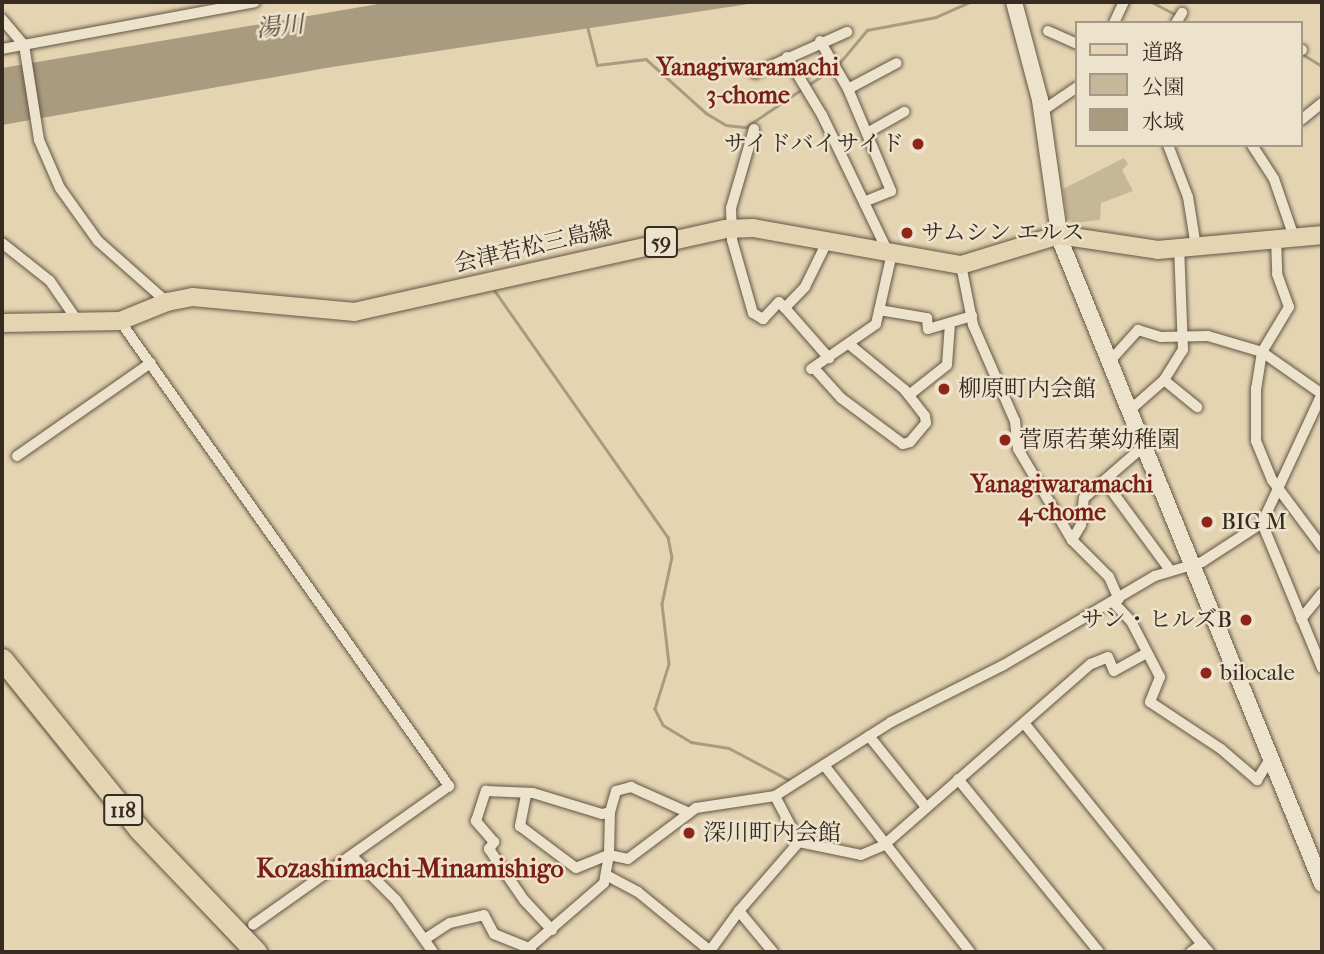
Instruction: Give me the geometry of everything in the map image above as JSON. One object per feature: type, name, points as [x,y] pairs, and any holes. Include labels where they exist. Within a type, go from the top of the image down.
[{"type":"highway","name":"118","points":[[2,659],[139,829],[256,952]]},
{"type":"highway","name":"118","points":[[2,682],[132,840],[238,952]]},
{"type":"main road","name":"会津若松三島線","points":[[2,323],[120,321],[167,302],[214,298],[354,312],[732,229],[754,228],[961,265],[1059,234],[1144,249],[1322,234]]},
{"type":"street","points":[[2,49],[255,2]]},
{"type":"street","points":[[1014,2],[1042,111],[1059,234],[1322,884]]},
{"type":"street","points":[[1115,21],[1124,2]]},
{"type":"street","points":[[2,19],[24,45],[39,140],[60,188],[98,242],[167,302]]},
{"type":"street","points":[[1048,31],[1076,44]]},
{"type":"street","points":[[755,73],[820,41],[847,32]]},
{"type":"street","points":[[820,41],[848,89],[891,191],[866,201]]},
{"type":"street","points":[[786,57],[805,86],[866,201],[890,253],[876,324],[812,369],[841,398],[906,445],[926,423],[908,395],[849,344]]},
{"type":"street","points":[[848,89],[897,63]]},
{"type":"street","points":[[1042,111],[1076,88]]},
{"type":"street","points":[[1303,118],[1322,103]]},
{"type":"street","points":[[867,133],[904,112]]},
{"type":"street","points":[[754,129],[731,208],[732,229],[750,309],[763,319],[779,302],[829,358]]},
{"type":"street","points":[[1130,410],[1164,380],[1176,365],[1186,339],[1188,197],[1169,147]]},
{"type":"street","points":[[1253,147],[1274,179],[1285,237],[1277,274],[1289,307],[1262,352],[1256,388],[1256,441],[1263,465],[1322,547]]},
{"type":"street","points":[[785,308],[805,287],[827,242]]},
{"type":"street","points":[[2,243],[50,281],[79,323]]},
{"type":"street","points":[[961,265],[972,316],[1015,421],[1018,449],[1072,540],[1109,577],[1116,601],[1131,621],[1145,654],[1160,677],[1150,702],[1257,780],[1271,758]]},
{"type":"street","points":[[880,310],[927,318],[929,329],[972,316]]},
{"type":"street","points":[[120,321],[449,786],[253,925]]},
{"type":"street","points":[[908,395],[947,365],[950,323]]},
{"type":"street","points":[[526,795],[520,826],[576,868],[609,855],[628,859],[687,812],[707,804],[775,796],[869,736],[1170,570],[1194,564],[1262,523],[1281,491],[1322,394],[1262,352],[1219,338],[1186,339],[1138,330],[1110,362]]},
{"type":"street","points":[[17,456],[151,363]]},
{"type":"street","points":[[1164,380],[1197,407]]},
{"type":"street","points":[[1072,540],[1081,525],[1080,503],[1106,483],[1145,445]]},
{"type":"street","points":[[1106,483],[1170,570]]},
{"type":"street","points":[[1262,523],[1322,668]]},
{"type":"street","points":[[1301,618],[1322,593]]},
{"type":"street","points":[[799,842],[861,855],[884,845],[925,806],[1091,664],[1108,657],[1114,671],[1145,654]]},
{"type":"street","points":[[1024,723],[1205,948],[1191,952]]},
{"type":"street","points":[[869,736],[925,806]]},
{"type":"street","points":[[824,765],[884,845],[971,952]]},
{"type":"street","points":[[958,779],[1099,952]]},
{"type":"street","points":[[425,939],[450,923],[484,915],[494,934],[530,950],[608,876],[610,812],[616,791],[622,787],[687,812]]},
{"type":"street","points":[[552,930],[510,881],[489,849],[494,842],[490,834],[476,821],[486,791],[526,795],[533,793],[602,814],[610,812]]},
{"type":"street","points":[[775,796],[799,842]]},
{"type":"street","points":[[608,876],[638,892],[710,952],[739,911],[799,842]]},
{"type":"street","points":[[352,856],[396,900],[433,952]]},
{"type":"street","points":[[739,911],[773,952]]},
{"type":"green space","points":[[1124,158],[1128,164],[1122,170],[1133,191],[1101,203],[1100,220],[1074,223],[1067,218],[1063,189]]},
{"type":"green space","points":[[2,660],[254,952],[239,952],[90,789],[2,679]]},
{"type":"water","name":"湯川","points":[[390,2],[762,2],[332,67],[2,125],[2,68]]},
{"type":"waterway","points":[[837,66],[867,30],[936,17],[969,2]]},
{"type":"waterway","points":[[1023,2],[1034,2]]},
{"type":"waterway","points":[[1152,2],[1178,16]]},
{"type":"waterway","points":[[588,28],[597,65],[646,59],[706,113],[726,125],[746,127],[802,89]]},
{"type":"waterway","points":[[1303,54],[1322,66]]},
{"type":"waterway","points":[[808,85],[831,70]]},
{"type":"waterway","points":[[495,291],[668,537],[672,557],[662,604],[669,664],[655,709],[663,725],[691,742],[729,748],[791,781]]},
{"type":"place","name":"サイドバイサイド","points":[[918,144]]},
{"type":"place","name":"サムシン エルス","points":[[907,233]]},
{"type":"place","name":"柳原町内会館","points":[[944,389]]},
{"type":"place","name":"菅原若葉幼稚園","points":[[1005,440]]},
{"type":"place","name":"BIG M","points":[[1207,522]]},
{"type":"place","name":"サン・ヒルズB","points":[[1246,620]]},
{"type":"place","name":"bilocale","points":[[1206,673]]},
{"type":"place","name":"深川町内会館","points":[[689,833]]},
{"type":"district","name":"Yanagiwaramachi 3-chome","points":[[748,82]]},
{"type":"district","name":"Yanagiwaramachi 4-chome","points":[[1062,499]]},
{"type":"district","name":"Kozashimachi-Minamishigo","points":[[410,869]]}]
